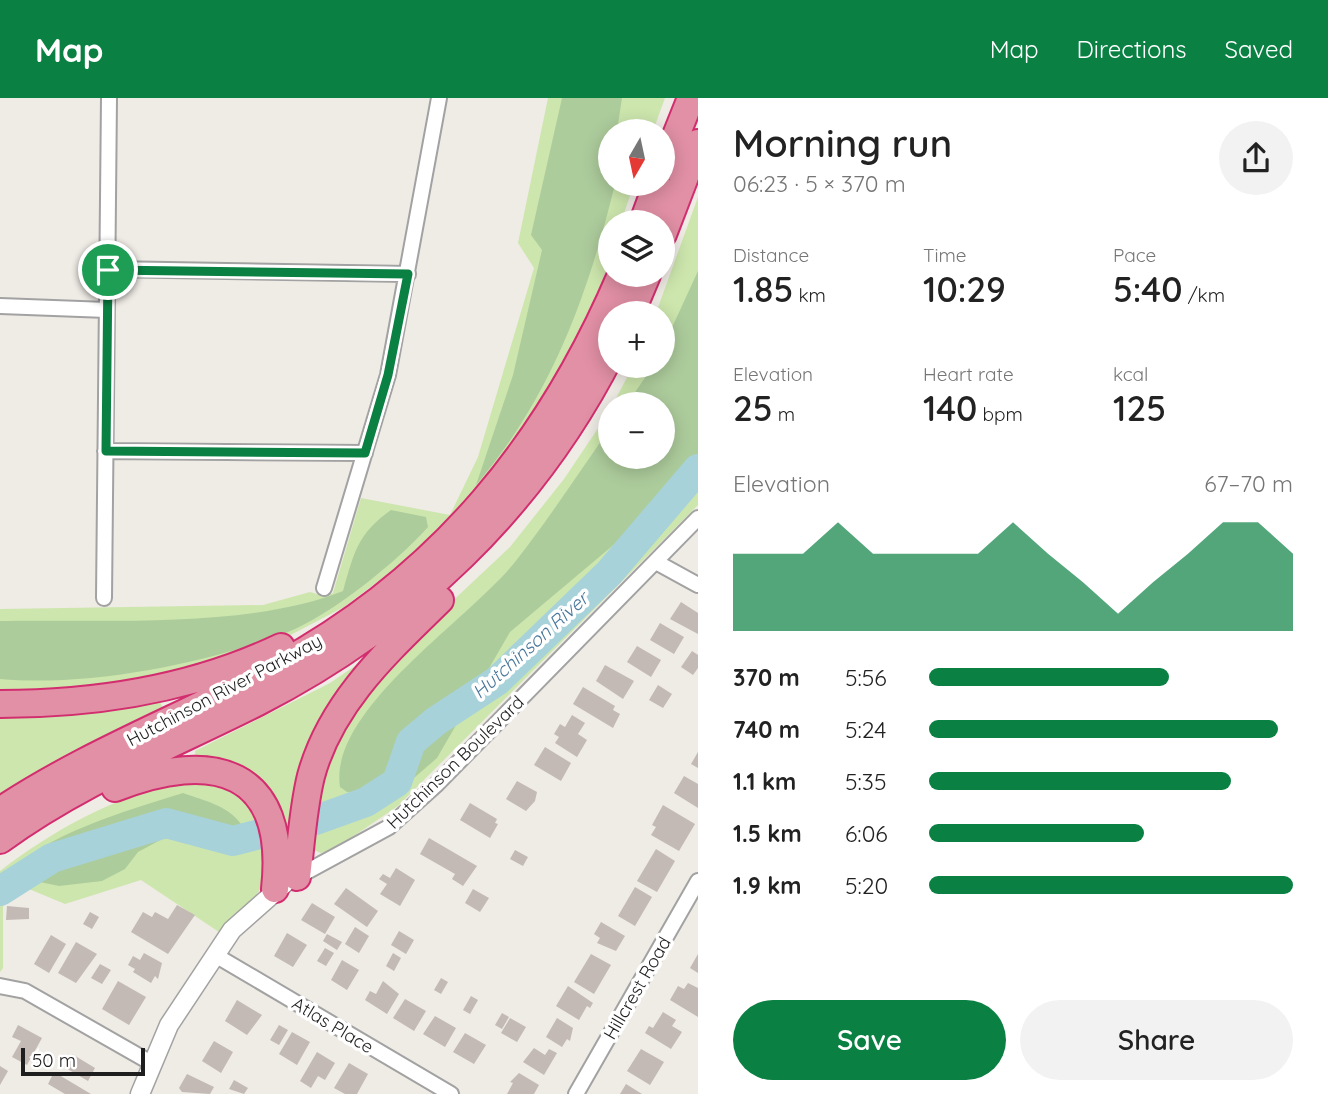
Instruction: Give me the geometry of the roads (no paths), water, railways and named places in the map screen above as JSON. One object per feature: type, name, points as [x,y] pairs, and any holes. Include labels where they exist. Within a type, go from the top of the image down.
[{"type":"highway","points":[[676,136],[691,98]]},
{"type":"highway","points":[[672,210],[698,143]]},
{"type":"highway","name":"Hutchinson River Parkway","points":[[0,811],[72,768],[278,666],[377,601],[448,540],[513,467],[562,396],[616,287]]},
{"type":"highway","name":"Hutchinson River Parkway","points":[[0,840],[83,788],[262,700],[363,640],[418,598],[496,524],[538,473],[573,423],[598,378]]},
{"type":"highway","points":[[286,883],[310,780],[318,755],[336,717],[378,661],[492,548],[538,473]]},
{"type":"highway","points":[[0,704],[87,701],[127,695],[193,679],[274,650],[377,601]]},
{"type":"highway","points":[[0,850],[115,788],[164,772],[199,769],[238,781],[267,809],[286,883]]},
{"type":"street","points":[[104,597],[109,98]]},
{"type":"street","points":[[324,587],[388,375],[439,98]]},
{"type":"street","points":[[108,270],[408,274]]},
{"type":"street","points":[[0,306],[107,310]]},
{"type":"street","points":[[106,451],[365,453]]},
{"type":"street","name":"Hutchinson Boulevard","points":[[139,1094],[170,1025],[232,930],[286,883],[389,827],[437,784],[698,518]]},
{"type":"street","points":[[656,562],[698,585]]},
{"type":"street","name":"Hillcrest Road","points":[[576,1094],[698,881]]},
{"type":"street","name":"Atlas Place","points":[[215,955],[452,1094]]},
{"type":"street","points":[[0,986],[25,991],[153,1065]]},
{"type":"waterway","name":"Hutchinson River","points":[[316,820],[366,802],[397,782],[411,742],[436,721],[497,681],[609,573],[698,469]]},
{"type":"waterway","name":"Hutchinson River","points":[[0,891],[52,858],[166,823],[233,841],[264,833]]}]
